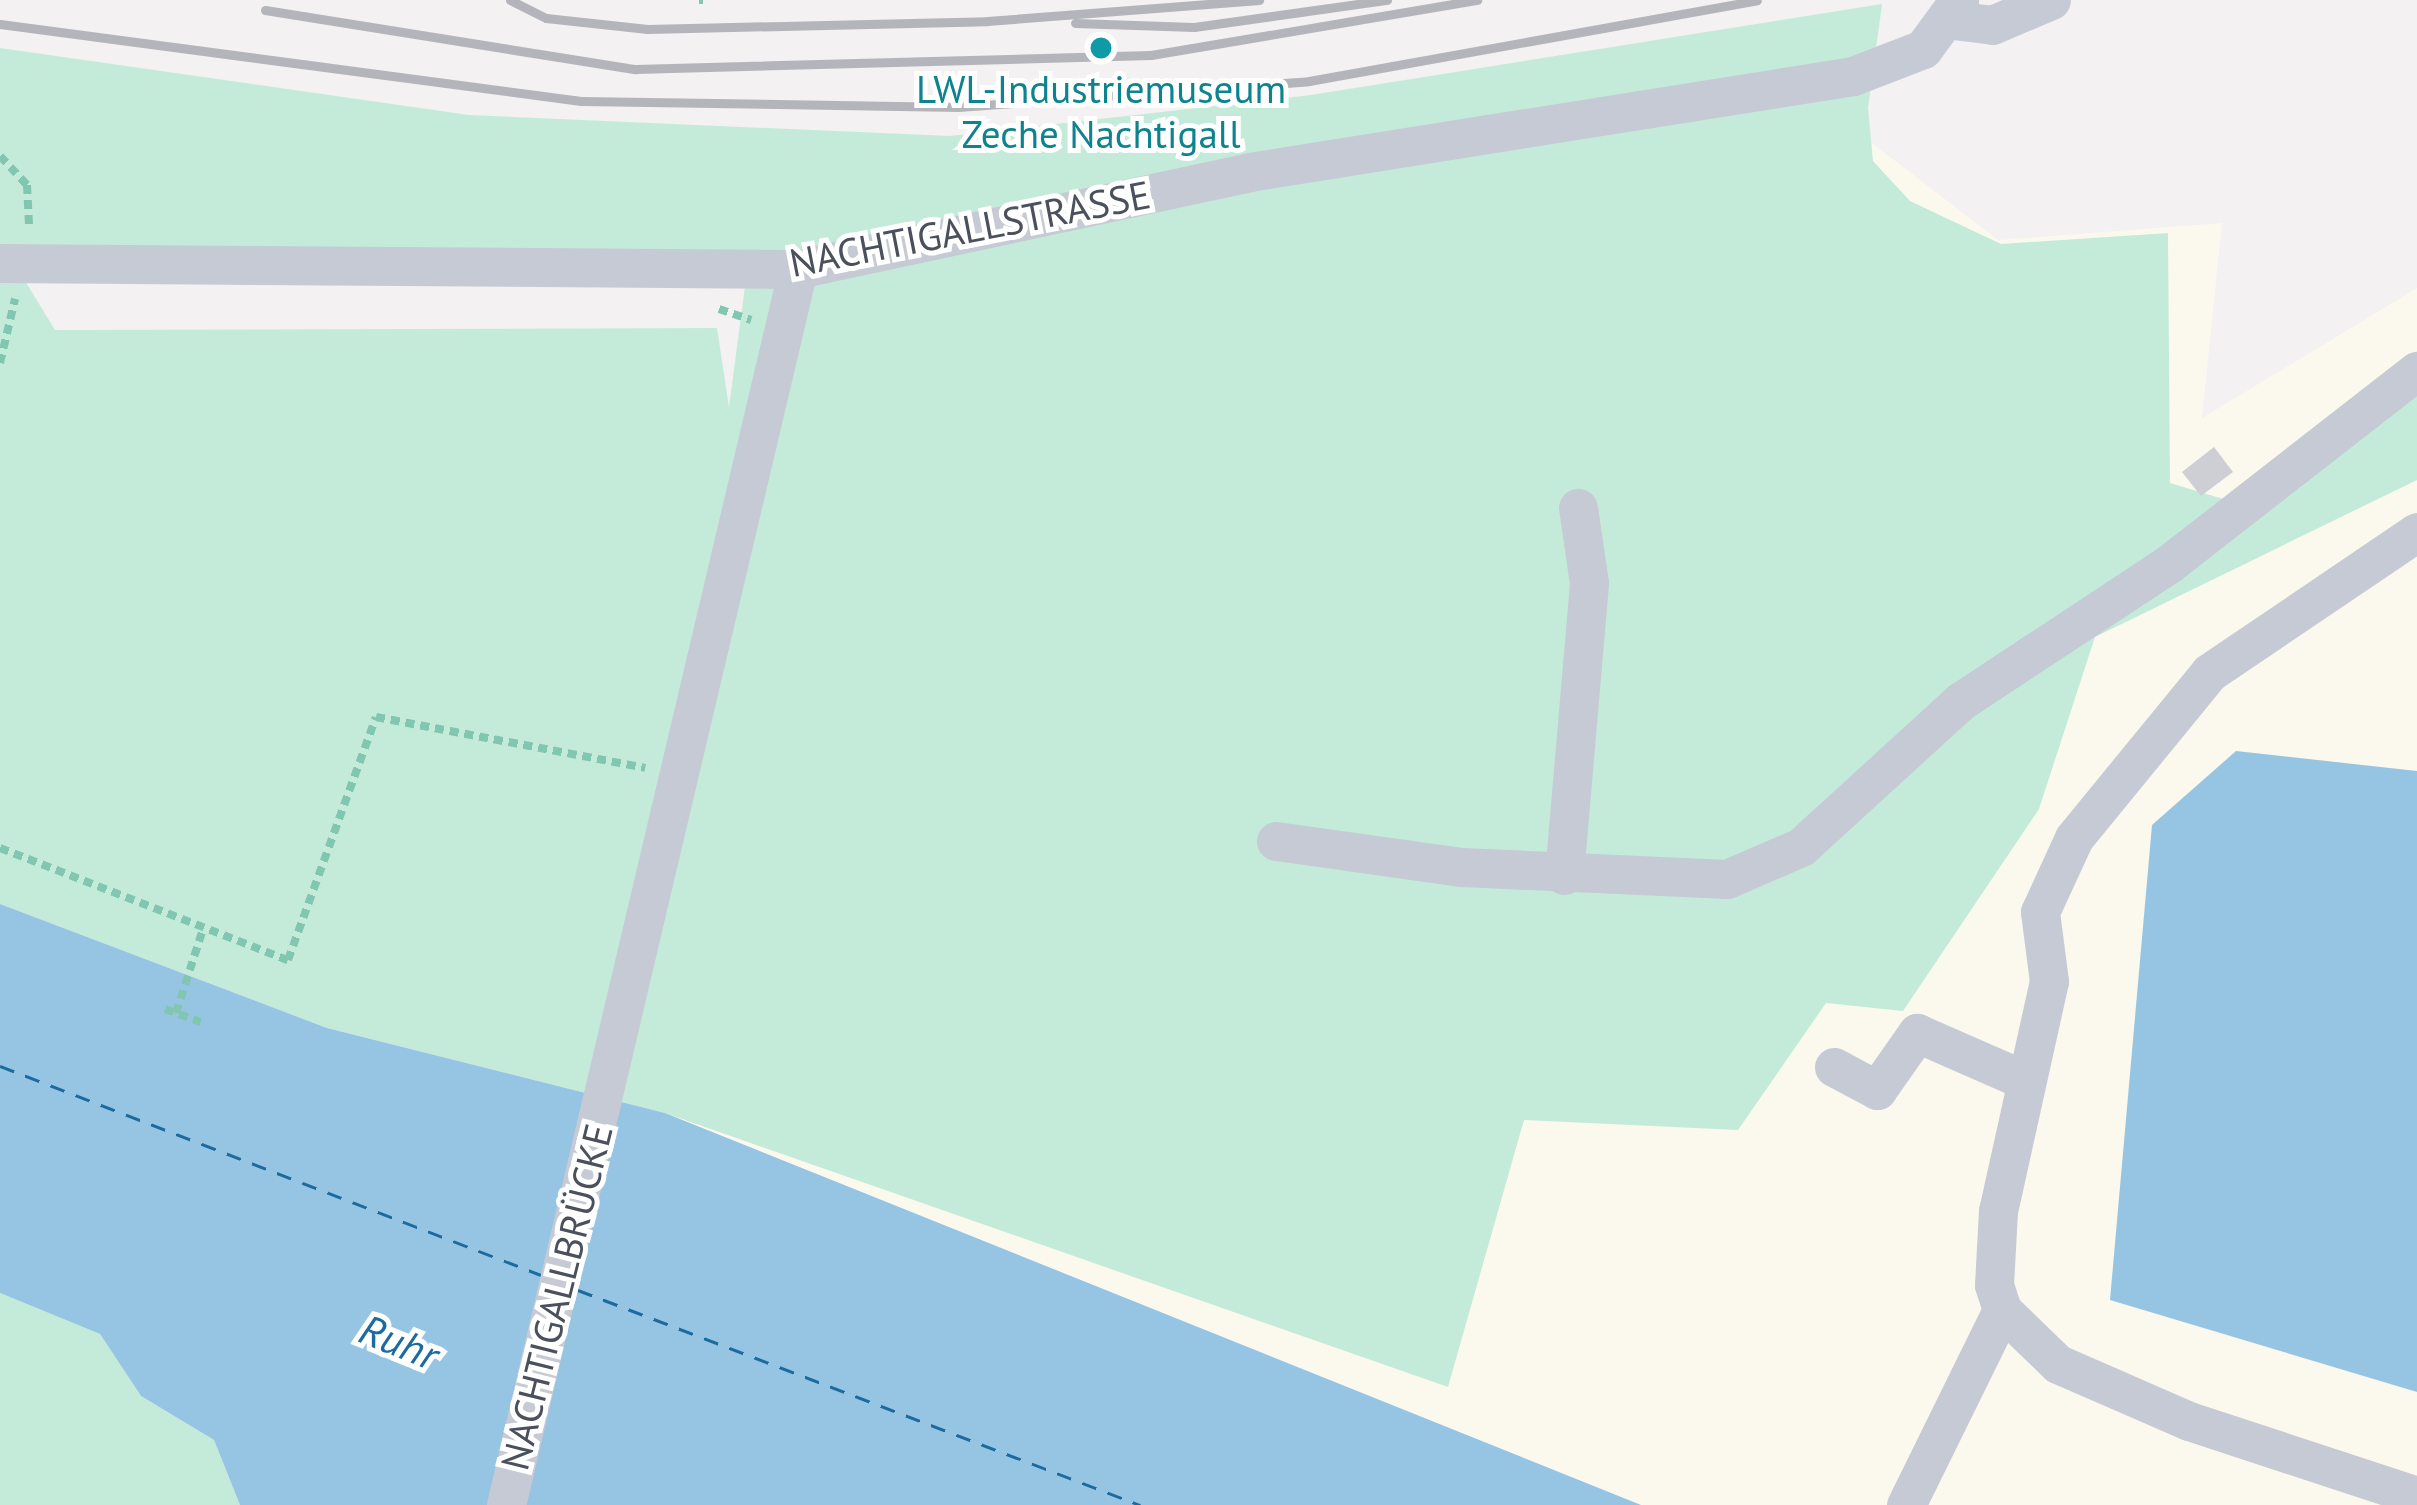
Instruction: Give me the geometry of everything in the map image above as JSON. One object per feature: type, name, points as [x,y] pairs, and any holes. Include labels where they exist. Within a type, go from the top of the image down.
[{"type":"street","name":"NACHTIGALLSTRASSE","points":[[10,263],[798,268],[1249,172],[1853,76],[1901,63],[1956,10],[1991,25],[2051,0]]},
{"type":"street","name":"NACHTIGALLBRÜCKE","points":[[506,1505],[798,268]]},
{"type":"street","points":[[1276,841],[1564,874],[1727,879],[1802,847],[1960,701],[2170,563],[2417,371]]},
{"type":"street","points":[[1564,874],[1589,583],[1578,508]]},
{"type":"street","points":[[1906,1505],[2002,1310],[1998,1211],[2022,1079],[2049,981],[2040,912],[2128,760],[2209,673],[2417,532]]},
{"type":"street","points":[[1834,1067],[1876,1090],[1918,1033],[2022,1079]]},
{"type":"street","points":[[2002,1310],[2058,1364],[2188,1421],[2417,1496]]},
{"type":"path","points":[[0,156],[26,185],[10,263],[0,363]]},
{"type":"path","points":[[0,848],[288,960],[376,717],[628,764]]},
{"type":"path","points":[[176,1013],[203,928]]},
{"type":"path","points":[[165,1009],[201,1022]]},
{"type":"shaded area","points":[[1859,133],[1998,240],[2222,223],[2202,418],[2417,288],[2417,1505],[1641,1505],[665,1113],[664,911]]},
{"type":"green space","points":[[1882,4],[1868,108],[1873,161],[1910,201],[2001,244],[2168,233],[2170,483],[2263,511],[2417,395],[2417,480],[2095,637],[2039,809],[1903,1011],[1826,1003],[1738,1130],[1524,1120],[1448,1387],[665,1113],[327,1028],[0,904],[0,48],[469,115],[950,136],[1311,95]],"holes":[[[5,248],[749,256],[729,407],[717,328],[55,330]]]},
{"type":"green space","points":[[0,1293],[100,1334],[141,1396],[214,1440],[240,1505],[0,1505]]},
{"type":"water","points":[[2236,751],[2417,771],[2417,1392],[2110,1300],[2152,825]]},
{"type":"water","name":"Ruhr","points":[[0,904],[327,1028],[665,1113],[1641,1505],[240,1505],[214,1440],[141,1396],[100,1334],[0,1293]]},
{"type":"building","points":[[2214,447],[2233,472],[2201,496],[2182,472]]},
{"type":"ferry route","points":[[0,1066],[541,1275]]},
{"type":"ferry route","points":[[578,1290],[1140,1505]]},
{"type":"railway","points":[[510,0],[546,18],[647,29],[987,21],[1259,0]]},
{"type":"railway","points":[[1075,23],[1194,27],[1387,0]]},
{"type":"railway","points":[[265,10],[635,69],[1151,55],[1477,0]]},
{"type":"railway","points":[[0,24],[581,101],[958,107],[1309,81],[1757,0]]},
{"type":"place","name":"LWL-Industriemuseum Zeche Nachtigall","points":[[1101,48]]}]
